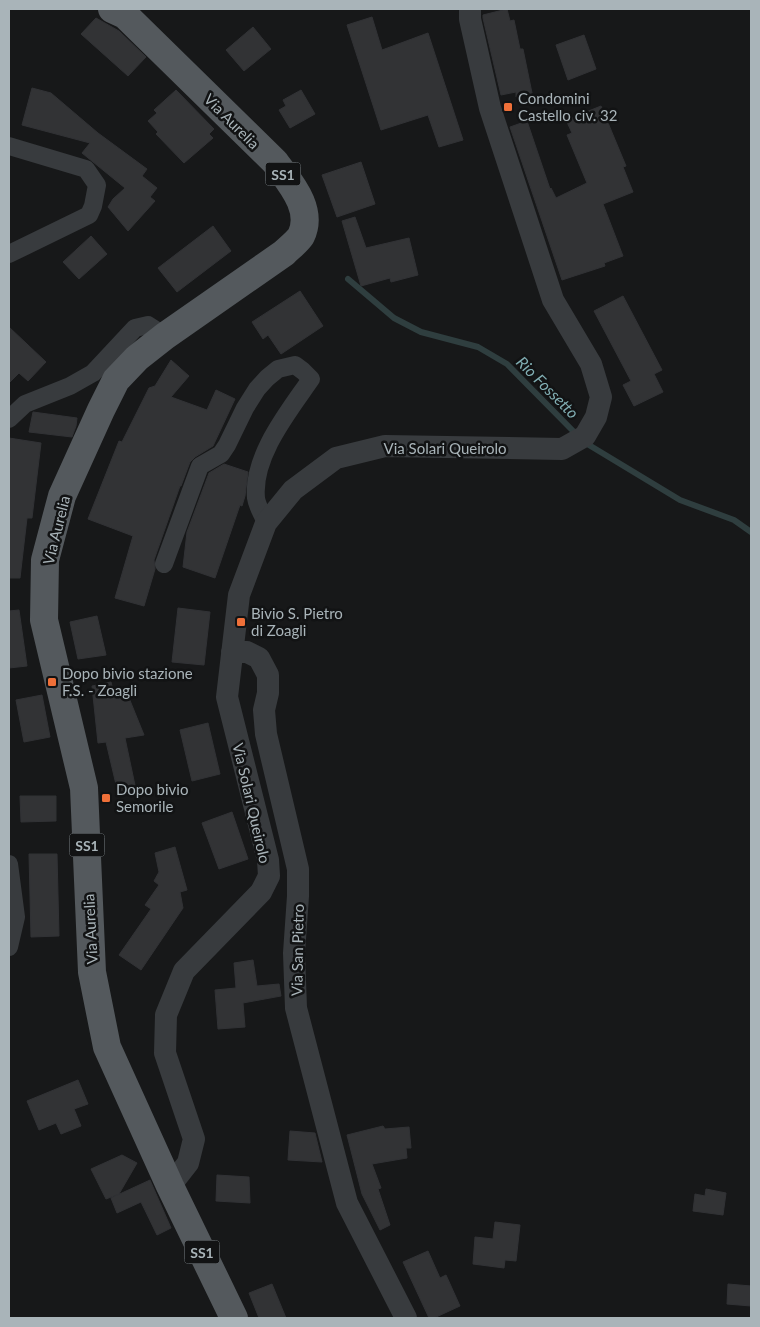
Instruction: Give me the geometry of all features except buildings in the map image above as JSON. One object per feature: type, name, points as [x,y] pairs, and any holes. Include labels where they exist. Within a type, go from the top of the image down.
[{"type":"main road","name":"Via Aurelia","points":[[112,9],[125,15],[275,162],[300,200],[306,217],[300,237],[284,253],[165,336],[137,358],[116,380],[62,496],[45,560],[44,620],[84,788],[92,972],[107,1047],[170,1186],[234,1318]]},
{"type":"street","name":"Via Solari Queirolo","points":[[170,1186],[188,1163],[194,1139],[165,1053],[166,1015],[184,971],[261,892],[269,876],[268,860],[227,697],[238,595],[266,523],[293,490],[336,458],[385,446],[562,449],[576,441],[596,417],[601,397],[591,364],[553,300],[490,108],[470,19],[470,9]]},
{"type":"street","points":[[9,146],[86,169],[97,185],[93,206],[89,215],[9,254]]},
{"type":"street","points":[[9,419],[25,404],[70,386],[93,373],[135,328],[148,325],[165,336]]},
{"type":"street","points":[[164,564],[200,466],[221,454],[245,408],[257,389],[267,378],[278,369],[294,366],[303,371],[311,380],[286,414],[266,449],[258,478],[256,498],[266,523]]},
{"type":"street","name":"Via San Pietro","points":[[232,652],[247,652],[259,658],[268,674],[268,693],[264,710],[266,734],[298,869],[294,953],[296,1008],[347,1203],[406,1318]]},
{"type":"street","points":[[9,864],[16,917],[9,947]]},
{"type":"waterway","name":"Rio Fossetto","points":[[348,279],[394,318],[421,332],[478,347],[507,364],[577,435]]},
{"type":"waterway","name":"Rio Fossetto","points":[[584,442],[680,500],[734,520],[751,532]]},
{"type":"place","name":"Condomini Castello civ. 32","points":[[508,107]]},
{"type":"place","name":"Bivio S. Pietro di Zoagli","points":[[241,622]]},
{"type":"place","name":"Dopo bivio stazione F.S. - Zoagli","points":[[52,682]]},
{"type":"place","name":"Dopo bivio Semorile","points":[[106,798]]}]
